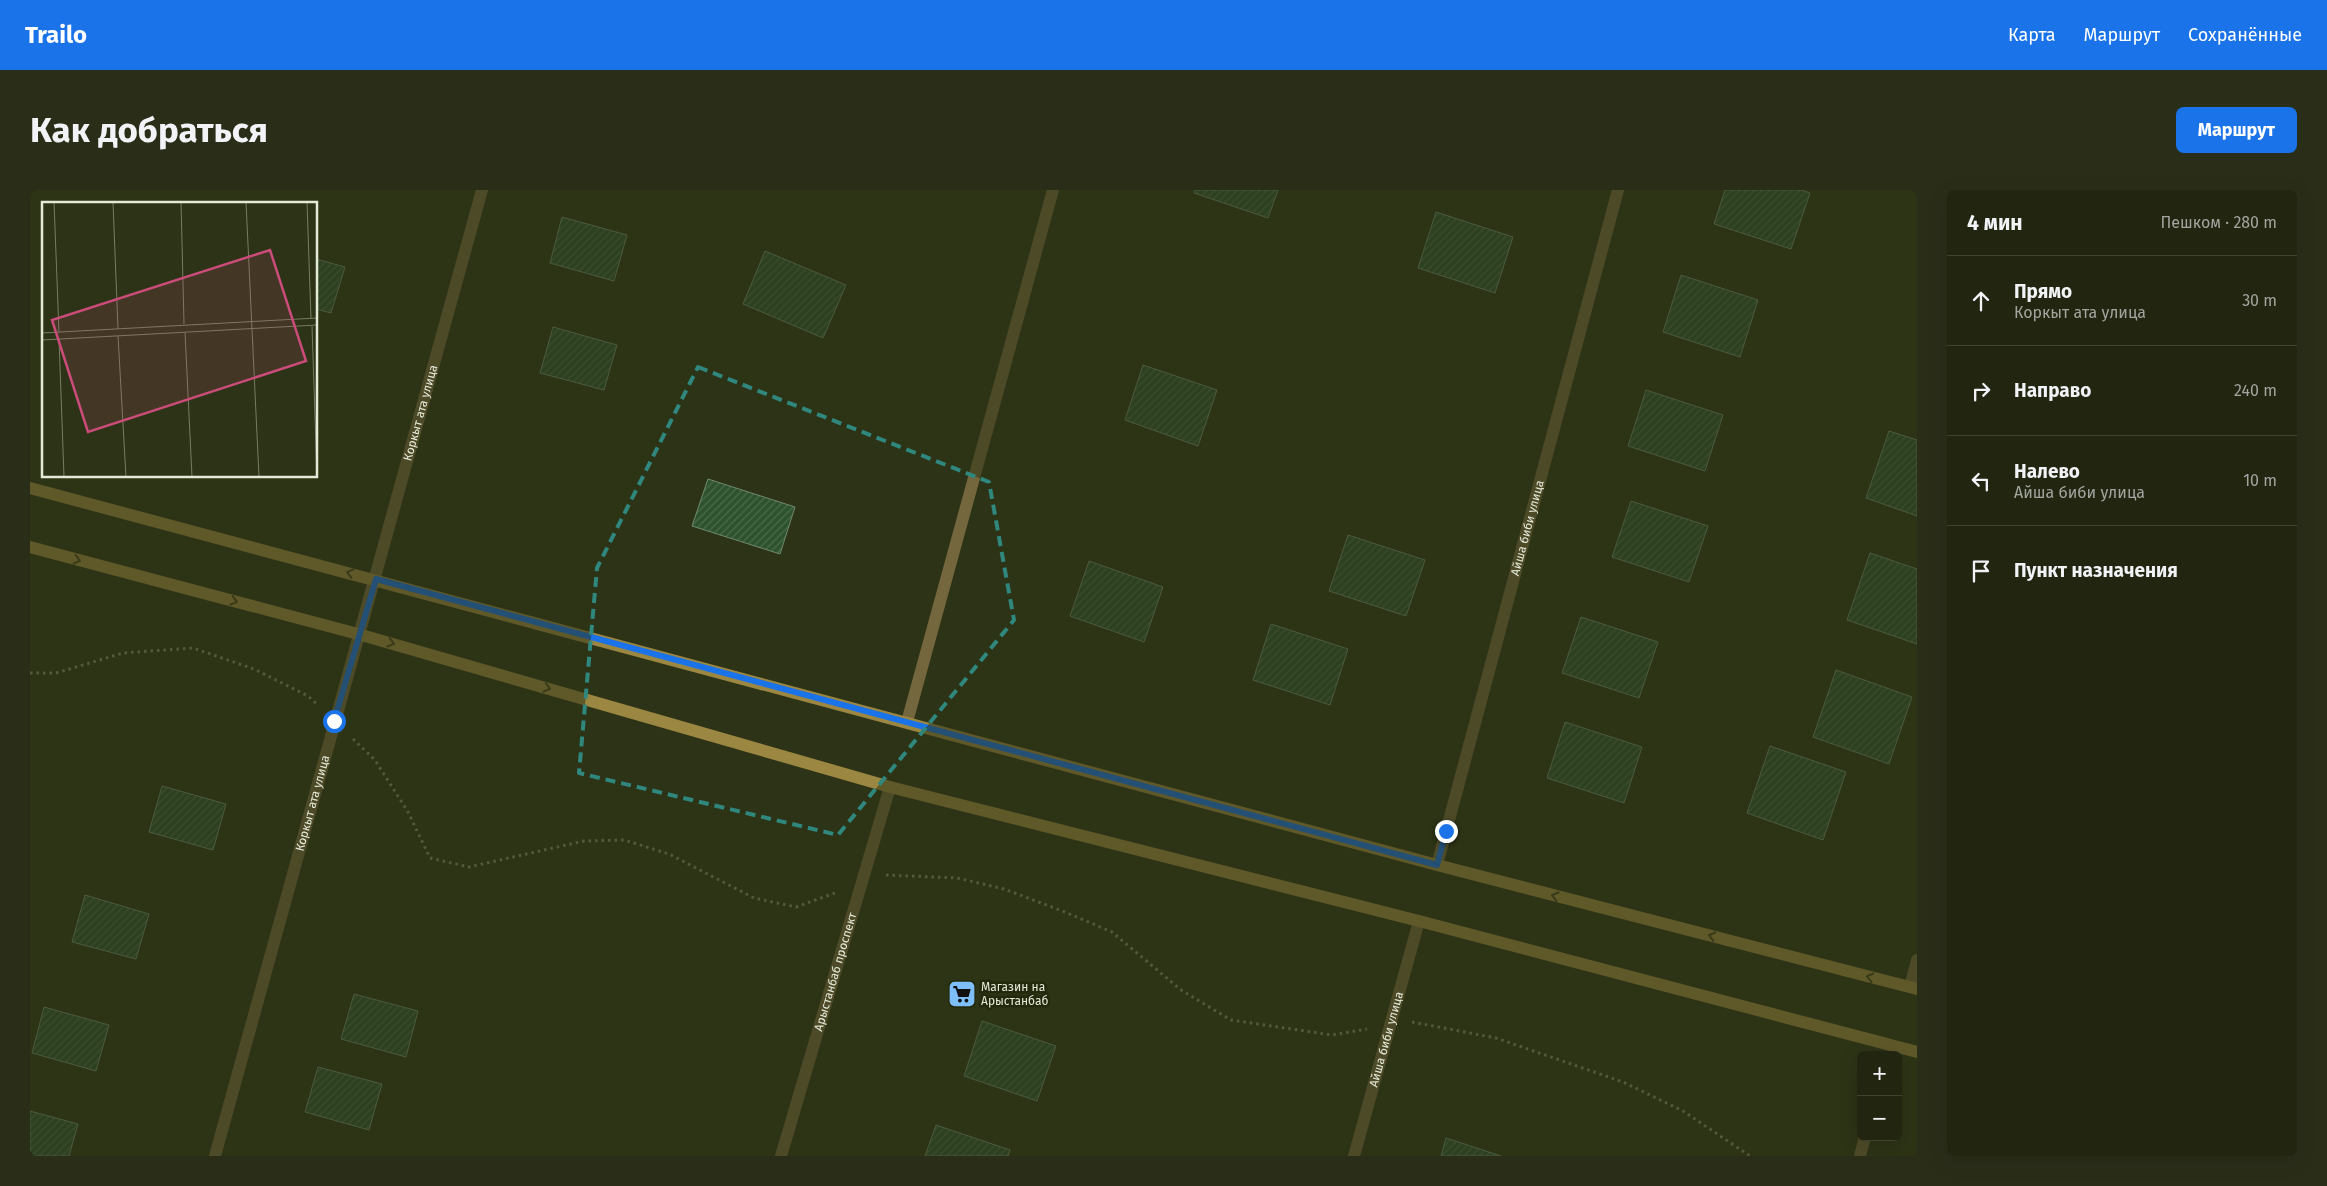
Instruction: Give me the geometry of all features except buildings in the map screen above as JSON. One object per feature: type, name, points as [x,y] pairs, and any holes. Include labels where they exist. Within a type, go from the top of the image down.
[{"type":"street","name":"Коркыт ата улица","points":[[215,1156],[482,190]]},
{"type":"street","points":[[907,722],[1053,190]]},
{"type":"street","name":"Айша биби улица","points":[[1437,865],[1618,190]]},
{"type":"street","points":[[30,488],[376,579],[1437,865],[1913,988],[1917,960]]},
{"type":"street","points":[[30,547],[358,634],[890,787],[1419,922],[1890,1050],[1917,1052]]},
{"type":"street","name":"Арыстанбаб проспект","points":[[781,1156],[890,787]]},
{"type":"street","name":"Айша биби улица","points":[[1354,1156],[1419,922]]},
{"type":"street","points":[[1860,1156],[1864,1141]]},
{"type":"highlighted area","points":[[698,367],[989,482],[1014,620],[838,835],[579,773],[597,568]]},
{"type":"place","name":"Магазин на Арыстанбаб","points":[[962,994]]},
{"type":"route","points":[[334,721],[358,634],[376,579],[1437,865],[1446,831]]}]
